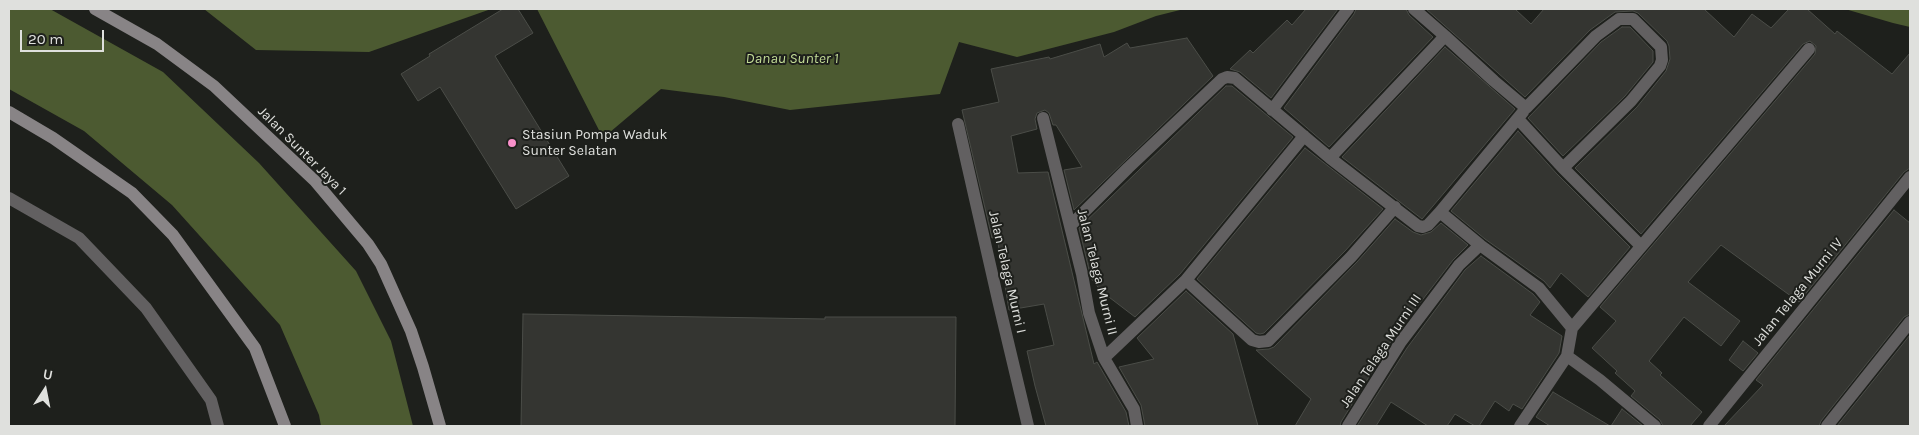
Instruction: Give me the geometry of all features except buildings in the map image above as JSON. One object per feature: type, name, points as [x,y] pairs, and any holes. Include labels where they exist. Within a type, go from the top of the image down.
[{"type":"street","name":"Jalan Sunter Jaya 1","points":[[95,9],[157,44],[214,86],[314,180],[368,244],[381,264],[411,331],[440,426]]},
{"type":"street","points":[[1272,110],[1348,9]]},
{"type":"street","points":[[1414,9],[1494,82],[1526,108]]},
{"type":"street","points":[[1070,226],[1128,168],[1222,79],[1227,77],[1235,78],[1330,158],[1423,227],[1428,225],[1440,212],[1526,108],[1596,36],[1620,19],[1633,19],[1661,46],[1662,60],[1660,66],[1631,101],[1563,168]]},
{"type":"street","points":[[1330,158],[1445,36]]},
{"type":"street","points":[[1520,426],[1567,356],[1572,328],[1809,50]]},
{"type":"street","points":[[9,112],[53,138],[132,193],[173,234],[255,348],[285,426]]},
{"type":"street","name":"Jalan Telaga Murni II","points":[[1043,118],[1089,313],[1104,358],[1134,409],[1137,426]]},
{"type":"street","points":[[1518,119],[1563,168],[1641,246]]},
{"type":"street","name":"Jalan Telaga Murni I","points":[[958,124],[1028,426]]},
{"type":"street","points":[[1104,358],[1186,280],[1304,136]]},
{"type":"street","name":"Jalan Telaga Murni IV","points":[[1710,426],[1910,177]]},
{"type":"street","points":[[9,198],[79,238],[146,308],[211,400],[218,426]]},
{"type":"street","points":[[1186,280],[1252,340],[1259,342],[1268,340],[1351,257],[1395,207]]},
{"type":"street","points":[[1440,212],[1480,245],[1539,288],[1572,328]]},
{"type":"street","name":"Jalan Telaga Murni III","points":[[1348,426],[1400,343],[1459,265],[1480,245]]},
{"type":"street","points":[[1827,426],[1910,322]]},
{"type":"street","points":[[1567,356],[1600,380],[1655,426]]},
{"type":"water","points":[[9,9],[50,9],[163,72],[259,163],[356,271],[391,341],[413,426],[321,426],[319,415],[280,325],[172,205],[84,131],[9,89]]},
{"type":"water","points":[[204,9],[491,9],[369,52],[256,50]]},
{"type":"water","name":"Danau Sunter 1","points":[[537,9],[1184,9],[1156,16],[1114,32],[1017,57],[959,42],[940,94],[790,110],[724,97],[661,89],[603,138]]},
{"type":"water","points":[[1845,9],[1910,9],[1910,27],[1893,23]]},
{"type":"place","name":"Stasiun Pompa Waduk Sunter Selatan","points":[[512,143]]}]
